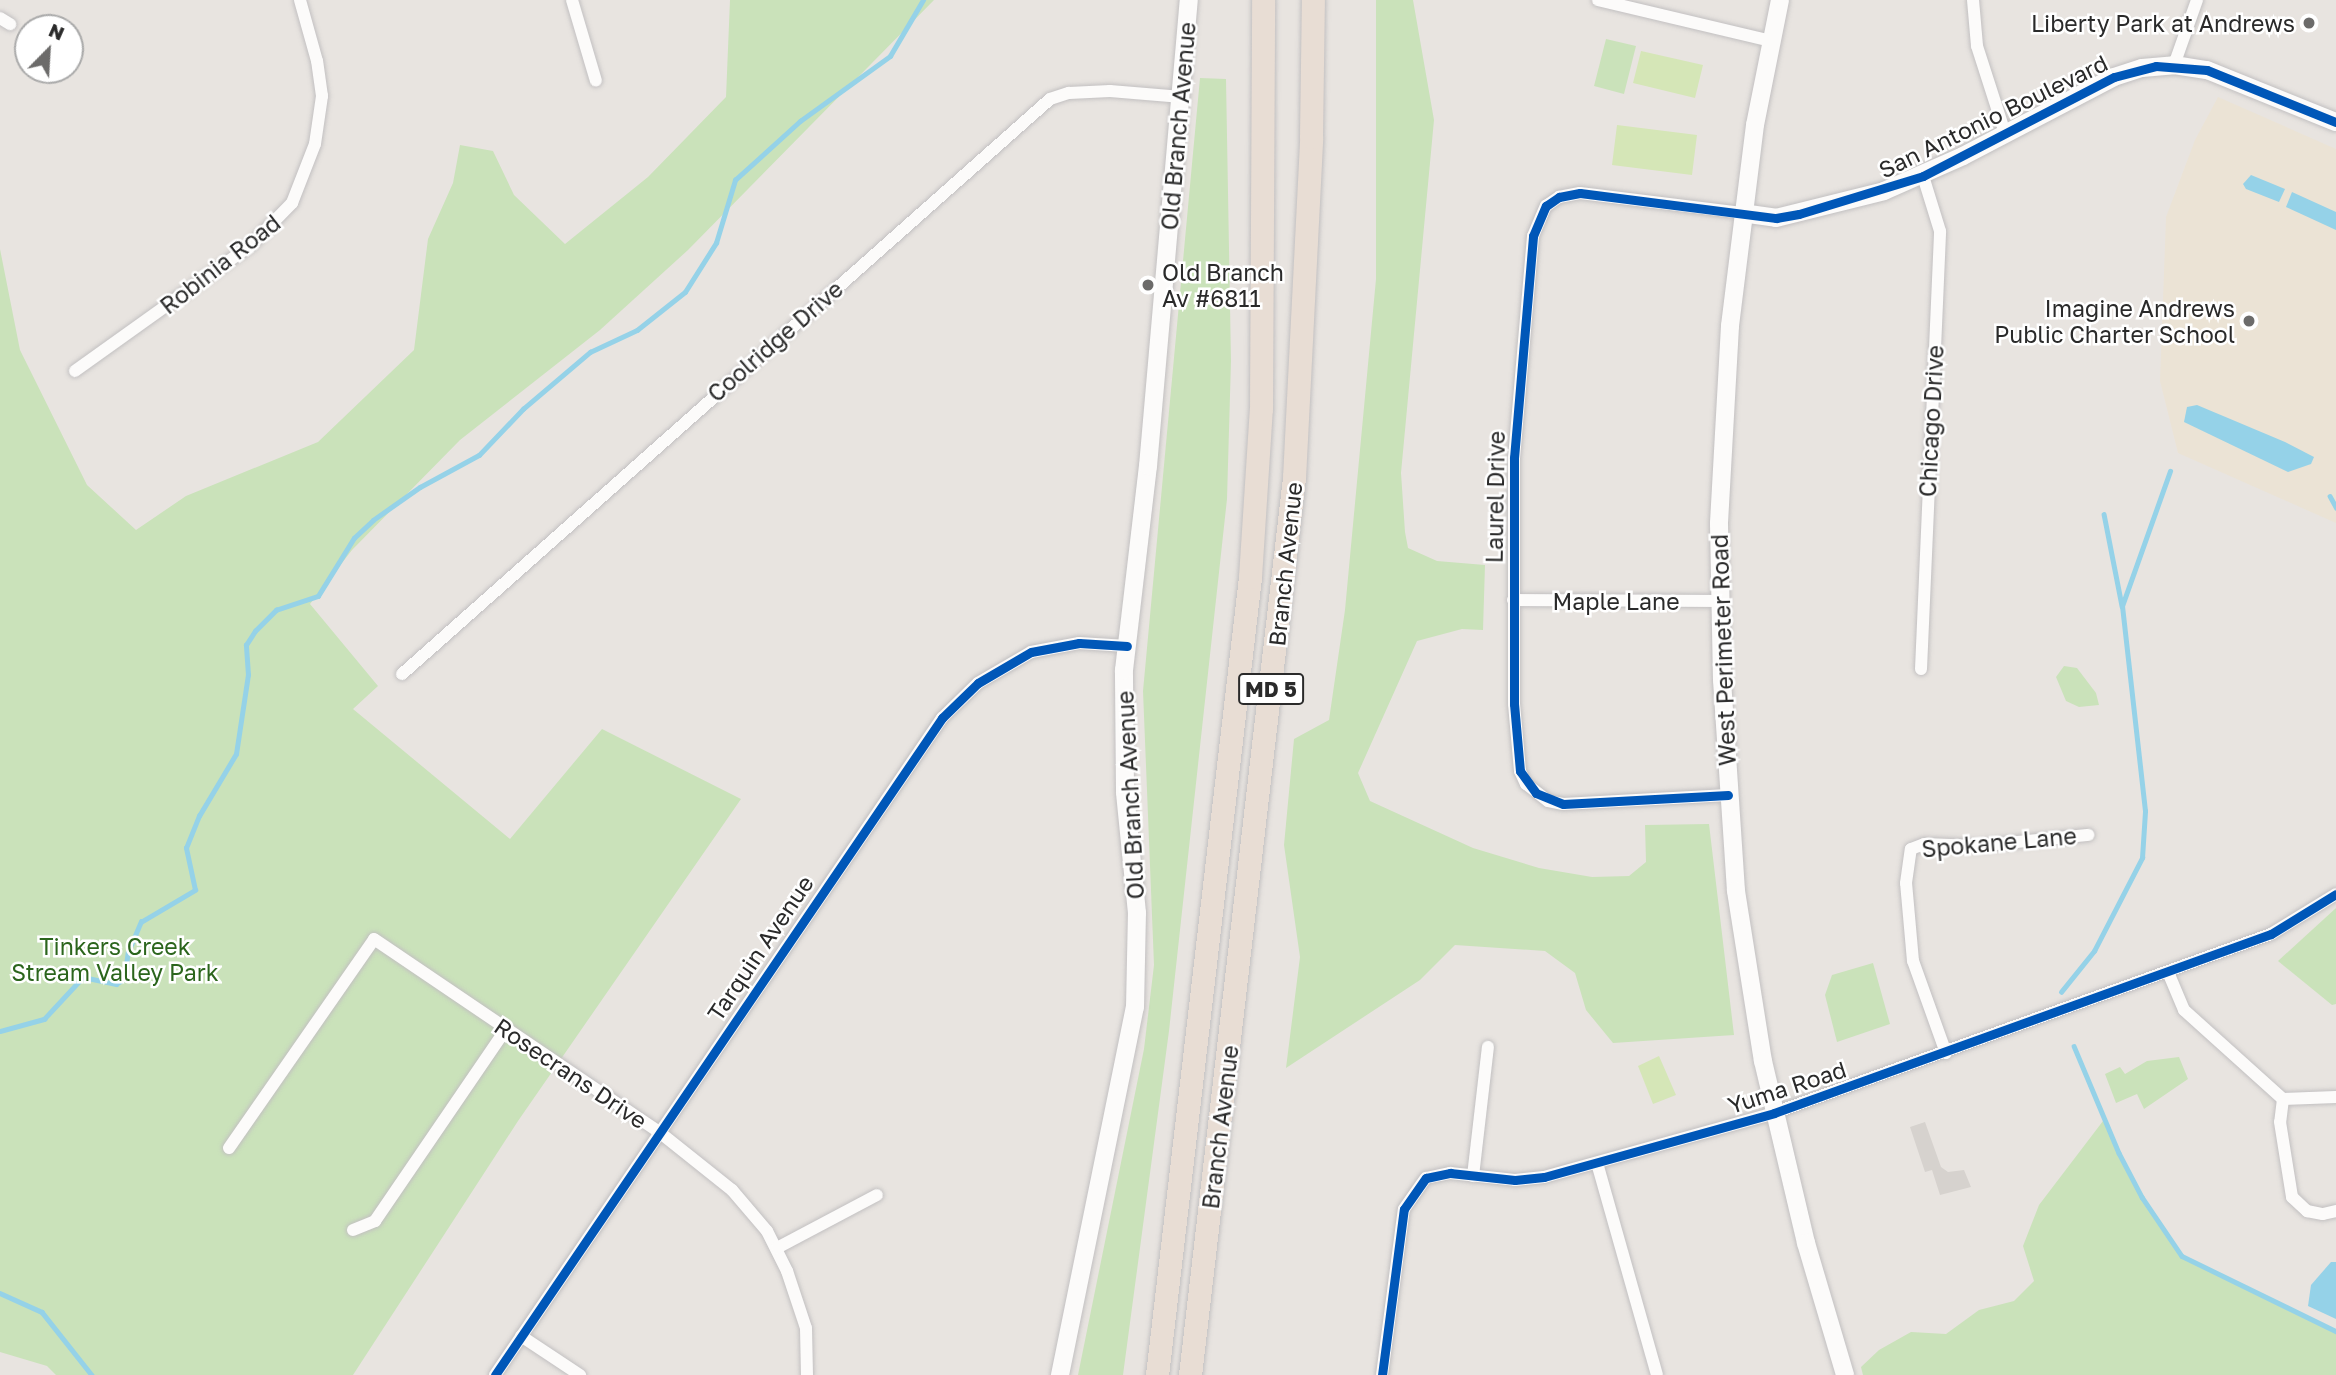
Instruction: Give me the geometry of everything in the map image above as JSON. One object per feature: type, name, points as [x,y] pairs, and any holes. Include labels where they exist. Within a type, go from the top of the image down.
[{"type":"highway","name":"Branch Avenue","points":[[1157,1375],[1250,577],[1262,382],[1263,0]]},
{"type":"highway","name":"Branch Avenue","points":[[1190,1375],[1294,478],[1312,124],[1312,0]]},
{"type":"street","name":"Robinia Road","points":[[75,371],[251,245],[292,203],[315,144],[322,96],[313,43],[300,0]]},
{"type":"street","points":[[572,0],[596,81]]},
{"type":"street","name":"Old Branch Avenue","points":[[1060,1375],[1135,1007],[1137,913],[1124,754],[1127,646],[1182,97],[1189,0]]},
{"type":"street","points":[[1598,0],[1772,40]]},
{"type":"street","name":"West Perimeter Road","points":[[1780,0],[1742,213],[1721,444],[1719,601],[1728,795],[1746,968],[1774,1113],[1845,1375]]},
{"type":"street","points":[[1973,0],[1977,46],[2005,133]]},
{"type":"street","points":[[2174,65],[2197,0]]},
{"type":"street","name":"San Antonio Boulevard","points":[[1742,213],[1776,218],[1799,214],[1923,176],[2114,77],[2174,65],[2207,70],[2336,122]]},
{"type":"street","name":"Coolridge Drive","points":[[402,674],[1050,99],[1069,93],[1110,91],[1182,97]]},
{"type":"street","name":"Chicago Drive","points":[[1921,669],[1940,231],[1923,176]]},
{"type":"street","name":"Laurel Drive","points":[[1728,795],[1563,804],[1536,793],[1520,771],[1513,600],[1519,366],[1537,219],[1559,197],[1580,193],[1742,213]]},
{"type":"street","name":"Maple Lane","points":[[1513,600],[1719,601]]},
{"type":"street","name":"Tarquin Avenue","points":[[495,1375],[925,740],[955,705],[1006,664],[1042,648],[1079,643],[1127,646]]},
{"type":"street","name":"Spokane Lane","points":[[1946,1053],[1913,961],[1906,883],[1911,849],[1924,844],[2003,844],[2088,835]]},
{"type":"street","name":"Yuma Road","points":[[1382,1375],[1409,1198],[1433,1175],[1528,1180],[1774,1113],[2271,934],[2336,894]]},
{"type":"street","name":"Rosecrans Drive","points":[[229,1147],[374,939],[658,1131],[732,1190],[777,1248],[804,1318],[807,1375]]},
{"type":"street","points":[[2168,972],[2184,1010],[2283,1099],[2336,1097]]},
{"type":"street","points":[[353,1230],[374,1221],[506,1029]]},
{"type":"street","points":[[1473,1176],[1488,1047]]},
{"type":"street","points":[[2283,1099],[2280,1122],[2292,1197],[2307,1211],[2323,1214],[2336,1211]]},
{"type":"street","points":[[1597,1163],[1657,1375]]},
{"type":"street","points":[[777,1248],[877,1195]]},
{"type":"street","points":[[521,1336],[580,1375]]},
{"type":"shaded area","name":"Imagine Andrews Public Charter School","points":[[2218,97],[2336,149],[2336,523],[2178,453],[2160,381],[2166,217],[2195,140]]},
{"type":"shaded area","points":[[1925,1122],[1941,1167],[1948,1172],[1964,1170],[1971,1187],[1940,1195],[1932,1170],[1925,1172],[1910,1127]]},
{"type":"green space","name":"Tinkers Creek Stream Valley Park","points":[[730,0],[934,0],[688,250],[600,330],[460,440],[352,550],[310,604],[378,686],[353,709],[510,839],[602,729],[741,799],[518,1121],[353,1375],[56,1375],[47,1366],[0,1352],[0,249],[20,350],[87,485],[136,530],[186,496],[318,442],[414,350],[428,239],[453,183],[460,145],[493,151],[514,195],[565,244],[648,177],[726,97]]},
{"type":"green space","points":[[1376,0],[1413,0],[1434,120],[1401,473],[1408,548],[1437,561],[1485,565],[1483,630],[1462,629],[1417,641],[1358,773],[1370,801],[1473,848],[1539,868],[1592,877],[1629,876],[1646,862],[1645,825],[1709,824],[1734,1035],[1613,1043],[1586,1010],[1575,973],[1545,951],[1455,945],[1420,980],[1286,1068],[1300,957],[1284,845],[1294,739],[1329,720],[1345,610],[1376,279]]},
{"type":"green space","points":[[1606,39],[1636,46],[1624,94],[1594,86]]},
{"type":"green space","points":[[1641,51],[1703,65],[1695,98],[1633,83]]},
{"type":"green space","points":[[1200,78],[1226,79],[1231,361],[1227,499],[1169,1031],[1123,1375],[1078,1375],[1144,1049],[1154,965],[1143,691]]},
{"type":"green space","points":[[1617,125],[1697,135],[1692,175],[1612,165]]},
{"type":"green space","points":[[2064,666],[2077,668],[2096,693],[2099,705],[2079,707],[2066,701],[2056,677]]},
{"type":"green space","points":[[2336,908],[2336,1004],[2332,1005],[2278,961]]},
{"type":"green space","points":[[1873,963],[1890,1024],[1837,1042],[1825,995],[1832,975]]},
{"type":"green space","points":[[1659,1056],[1676,1095],[1653,1104],[1638,1066]]},
{"type":"green space","points":[[2179,1057],[2188,1079],[2144,1109],[2137,1094],[2116,1103],[2105,1074],[2120,1067],[2125,1074],[2147,1061]]},
{"type":"green space","points":[[2103,1121],[2142,1197],[2182,1256],[2336,1331],[2336,1375],[1863,1375],[1861,1367],[1879,1350],[1911,1332],[1946,1334],[1979,1310],[2014,1301],[2034,1281],[2023,1246],[2039,1205]]},
{"type":"water","points":[[2251,175],[2285,189],[2279,202],[2246,189],[2243,184]]},
{"type":"water","points":[[2292,192],[2336,212],[2336,230],[2286,207]]},
{"type":"water","points":[[2197,405],[2314,457],[2311,464],[2288,472],[2184,422],[2187,407]]},
{"type":"water","points":[[2331,1262],[2336,1262],[2336,1319],[2308,1306],[2311,1285]]},
{"type":"waterway","points":[[0,1031],[44,1019],[83,977],[116,984],[124,979],[128,952],[141,922],[195,890],[186,848],[199,816],[236,754],[248,675],[246,645],[255,631],[276,610],[318,596],[354,538],[373,520],[420,487],[479,455],[523,409],[590,352],[637,330],[685,292],[716,243],[735,180],[800,121],[890,56],[923,0]]},
{"type":"waterway","points":[[2061,992],[2094,951],[2142,858],[2145,811],[2122,606],[2170,471]]},
{"type":"waterway","points":[[2330,496],[2336,507]]},
{"type":"waterway","points":[[2104,514],[2122,606]]},
{"type":"waterway","points":[[2074,1046],[2119,1153],[2142,1197],[2182,1256],[2336,1331]]},
{"type":"waterway","points":[[0,1293],[42,1312],[92,1375]]},
{"type":"cycle path","points":[[1728,795],[1563,804],[1536,793],[1520,771],[1514,704],[1514,458],[1533,236],[1546,206],[1559,197],[1580,193],[1776,218],[1799,214],[1923,176],[2114,77],[2156,66],[2207,70],[2336,122]]},
{"type":"cycle path","points":[[495,1375],[942,718],[978,683],[1031,652],[1079,643],[1127,646]]},
{"type":"cycle path","points":[[1382,1375],[1404,1209],[1426,1178],[1450,1173],[1515,1180],[1544,1177],[1774,1113],[2271,934],[2336,894]]},
{"type":"place","name":"Liberty Park at Andrews","points":[[2309,23]]},
{"type":"place","name":"Old Branch Av #6811","points":[[1148,285]]},
{"type":"place","name":"Imagine Andrews Public Charter School","points":[[2249,321]]}]
